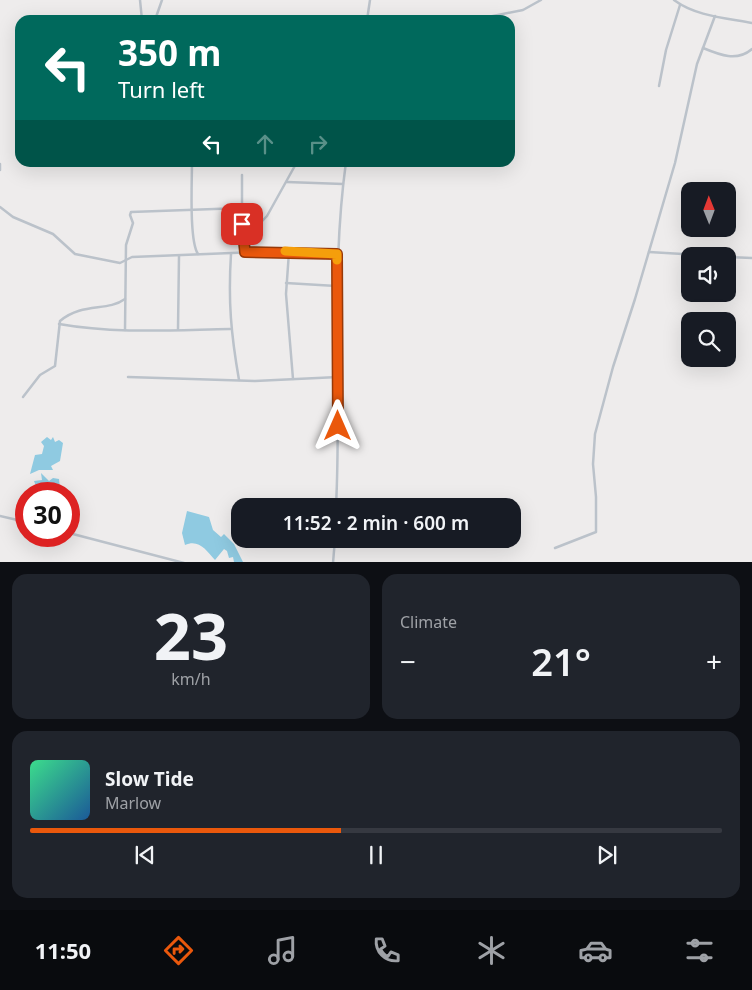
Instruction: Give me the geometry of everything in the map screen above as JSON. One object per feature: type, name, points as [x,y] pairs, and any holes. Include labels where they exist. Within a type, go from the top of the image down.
[{"type":"street","points":[[140,0],[142,15]]},
{"type":"street","points":[[157,15],[162,0]]},
{"type":"street","points":[[368,15],[370,0]]},
{"type":"street","points":[[498,15],[523,10],[541,0]]},
{"type":"street","points":[[674,0],[680,5],[715,16],[752,23]]},
{"type":"street","points":[[659,86],[666,50],[680,5]]},
{"type":"street","points":[[555,548],[596,532],[596,497],[593,464],[595,434],[613,367],[676,163],[694,76],[715,16]]},
{"type":"street","points":[[703,48],[733,57],[742,56],[752,49]]},
{"type":"street","points":[[0,164],[0,170]]},
{"type":"street","points":[[192,167],[194,246],[198,254]]},
{"type":"street","points":[[244,240],[267,216],[294,167]]},
{"type":"street","points":[[336,498],[338,377],[336,286],[337,254],[345,167]]},
{"type":"street","points":[[242,175],[245,252]]},
{"type":"street","points":[[287,182],[343,184]]},
{"type":"street","points":[[0,207],[13,217],[53,234],[75,254],[119,263],[132,256],[179,256],[245,252],[337,254]]},
{"type":"street","points":[[125,330],[126,246],[133,227],[131,212],[242,208]]},
{"type":"street","points":[[289,252],[286,283],[292,379]]},
{"type":"street","points":[[649,252],[681,254]]},
{"type":"street","points":[[231,254],[229,287],[230,329],[239,380]]},
{"type":"street","points":[[178,330],[179,256]]},
{"type":"street","points":[[736,257],[752,258]]},
{"type":"street","points":[[286,283],[336,286]]},
{"type":"street","points":[[23,397],[40,374],[55,366],[59,324],[74,312],[95,306],[115,304],[125,299]]},
{"type":"street","points":[[59,324],[82,328],[125,330],[230,329]]},
{"type":"street","points":[[128,378],[239,380],[338,377]]},
{"type":"street","points":[[0,516],[15,519]]},
{"type":"street","points":[[80,535],[184,562]]},
{"type":"street","points":[[333,562],[334,548]]},
{"type":"water","points":[[47,437],[51,440],[53,437],[55,442],[59,440],[63,443],[60,461],[51,466],[53,470],[39,470],[30,474],[35,455],[42,454],[44,446],[41,442]]},
{"type":"water","points":[[41,473],[49,481],[53,478],[59,479],[59,482],[34,481],[42,480]]},
{"type":"water","points":[[187,511],[209,517],[213,530],[221,537],[224,534],[231,541],[231,548],[236,548],[243,562],[234,562],[233,557],[229,558],[227,551],[224,549],[215,560],[198,544],[185,545],[182,533]]},
{"type":"slow traffic","points":[[285,251],[337,254],[337,260]]},
{"type":"route","points":[[242,224],[245,252],[282,251],[337,254],[338,426]]}]
